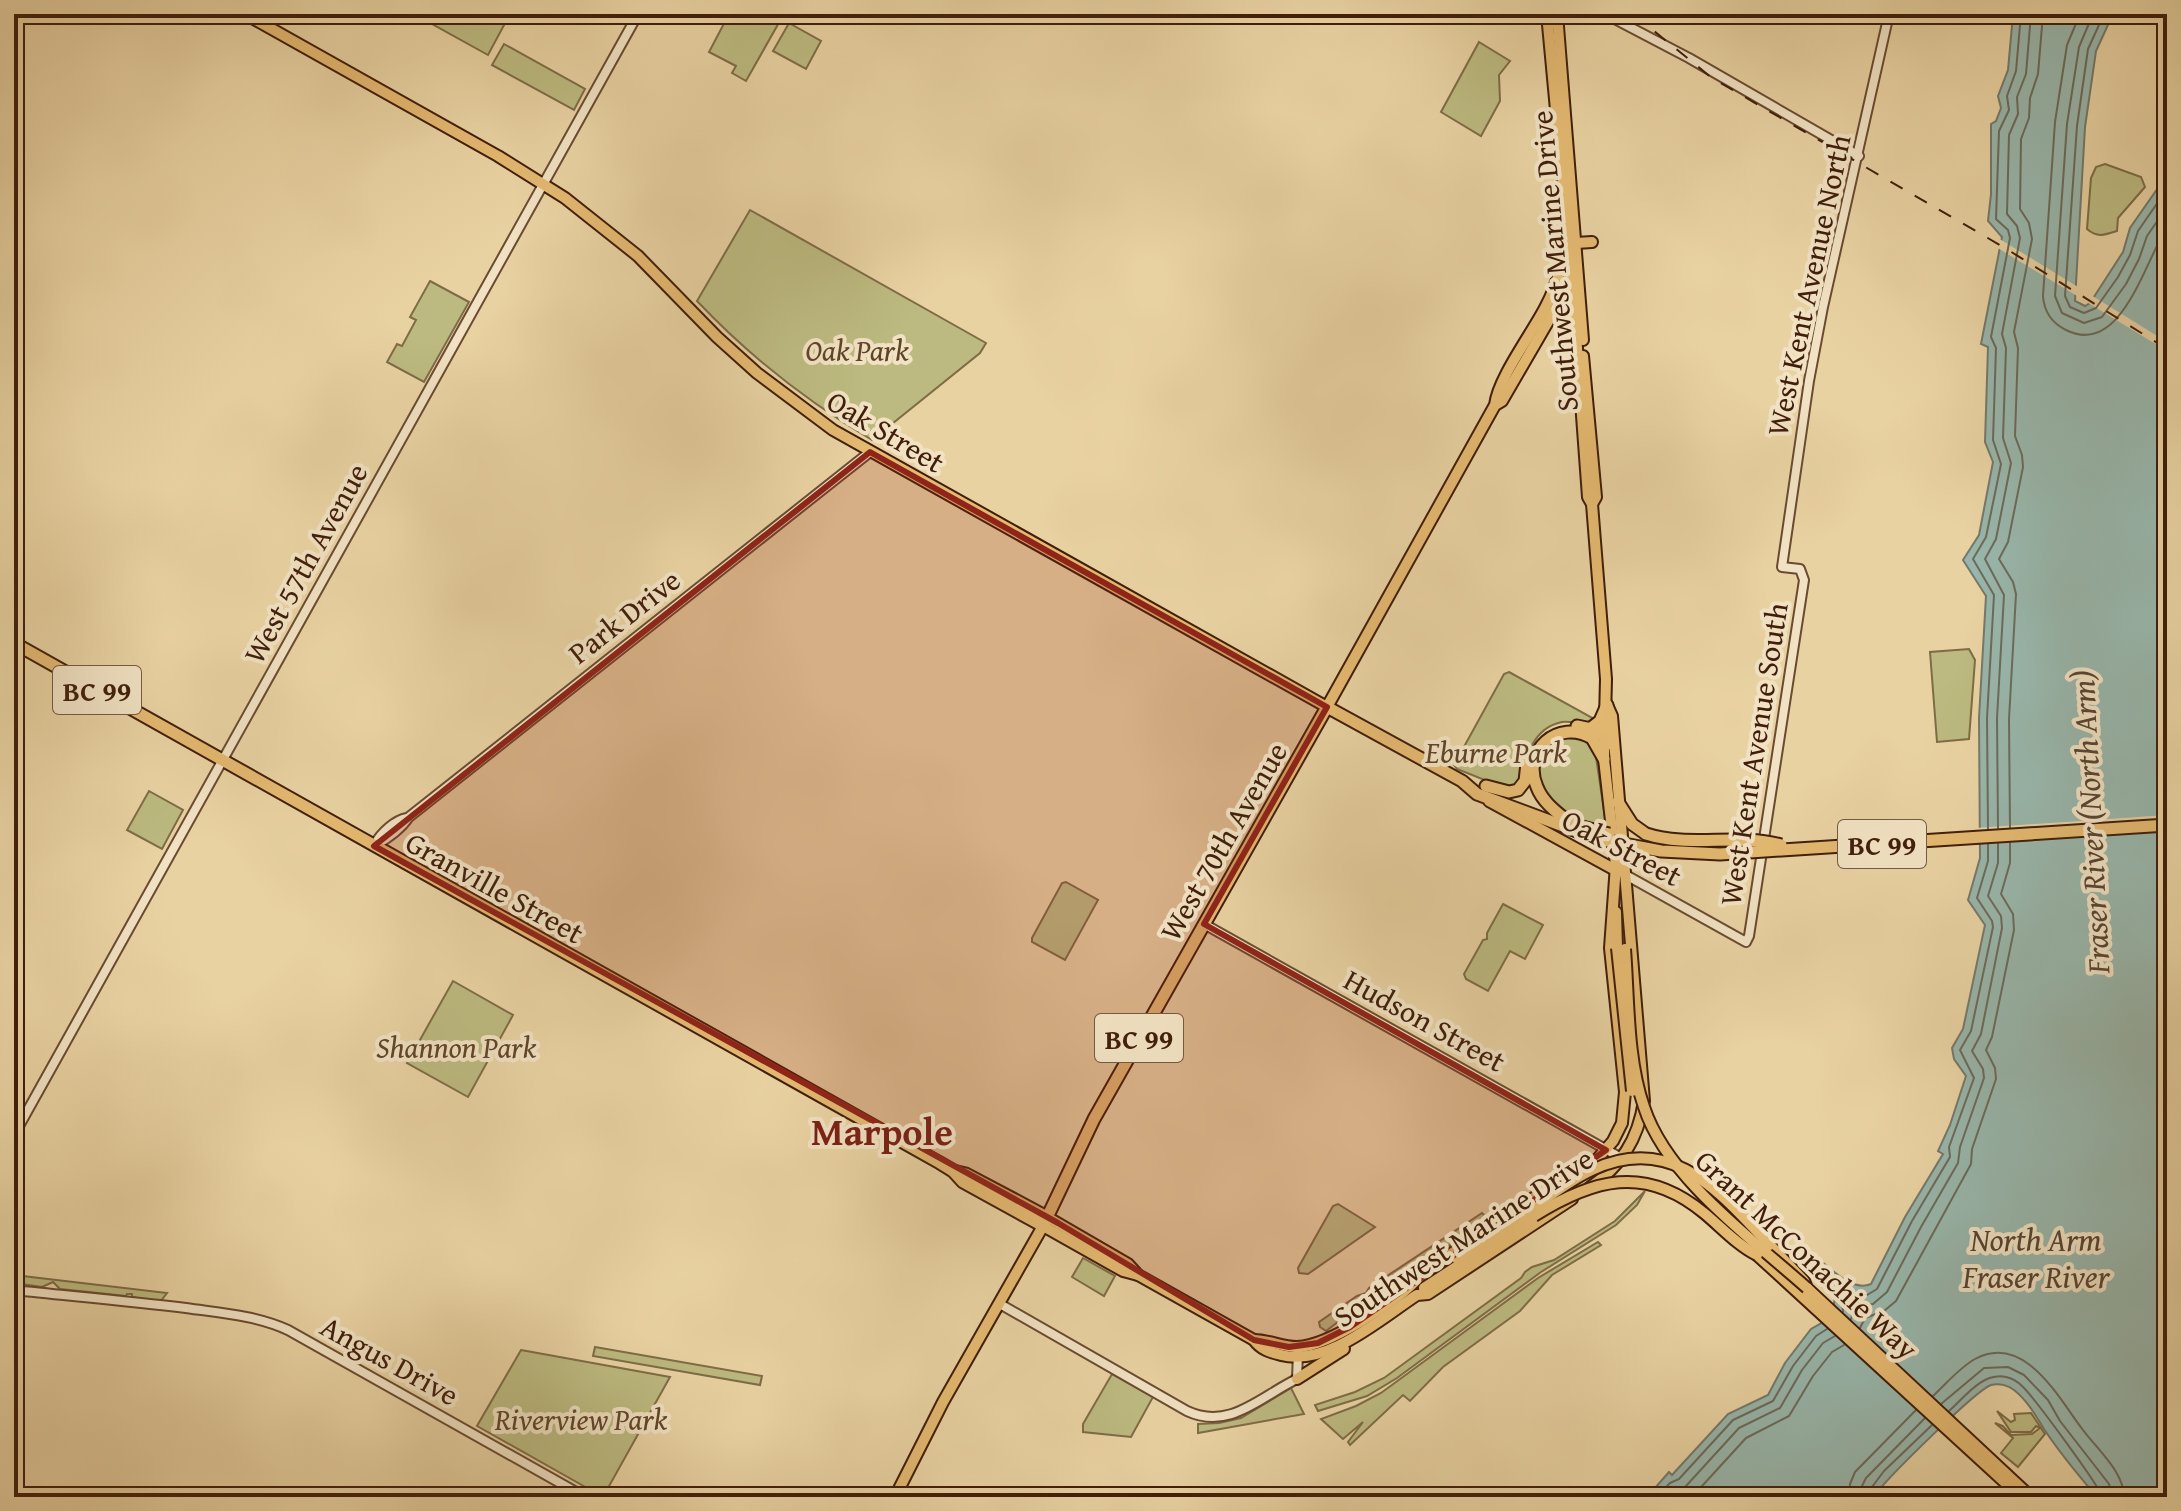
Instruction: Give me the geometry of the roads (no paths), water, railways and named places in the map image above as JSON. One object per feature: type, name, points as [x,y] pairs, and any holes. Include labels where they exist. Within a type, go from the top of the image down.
[{"type":"highway","name":"Granville Street","points":[[14,643],[953,1171],[963,1182],[1045,1222]]},
{"type":"highway","points":[[1591,728],[1600,721],[1607,705]]},
{"type":"highway","name":"Oak Street","points":[[1327,707],[1462,781],[1567,824]]},
{"type":"highway","name":"West 70th Avenue","points":[[1045,1222],[1079,1147],[1327,707]]},
{"type":"highway","points":[[1482,790],[1518,790],[1525,781],[1530,752],[1542,736],[1566,726],[1591,728],[1609,740]]},
{"type":"highway","points":[[1567,824],[1537,788],[1533,768],[1538,751],[1555,734],[1571,731],[1592,738],[1604,759]]},
{"type":"highway","points":[[1618,802],[1635,827],[1646,834],[1680,840],[1781,845]]},
{"type":"highway","name":"BC 99","points":[[1567,824],[1629,846],[1720,854],[2167,823]]},
{"type":"highway","name":"BC 99","points":[[1567,824],[1663,845],[1721,848],[2167,823]]},
{"type":"main road","name":"Oak Street","points":[[245,14],[544,184],[594,218],[638,256],[717,337],[810,414],[870,452],[1327,707]]},
{"type":"main road","name":"Southwest Marine Drive","points":[[1547,14],[1567,235],[1575,275],[1596,497],[1592,504]]},
{"type":"main road","name":"Southwest Marine Drive","points":[[1298,1352],[1334,1336],[1414,1291],[1428,1294],[1601,1180],[1620,1158],[1641,1119],[1644,1101],[1633,951],[1620,907],[1618,802],[1609,740],[1592,504],[1587,487],[1574,316],[1576,243],[1557,14]]},
{"type":"main road","name":"West 70th Avenue","points":[[1327,707],[1495,405],[1511,368],[1553,292],[1567,235]]},
{"type":"main road","points":[[1576,243],[1592,242]]},
{"type":"main road","name":"West 70th Avenue","points":[[1495,405],[1502,401],[1575,275]]},
{"type":"main road","points":[[1555,310],[1565,310],[1574,316]]},
{"type":"main road","name":"Southwest Marine Drive","points":[[1609,740],[1604,759],[1620,872]]},
{"type":"main road","name":"Oak Street","points":[[1482,790],[1501,809],[1620,872]]},
{"type":"main road","name":"Southwest Marine Drive","points":[[1298,1352],[1321,1354],[1352,1338],[1414,1291],[1454,1250],[1562,1180],[1593,1164],[1606,1150],[1622,1123],[1625,1092],[1610,948],[1610,917],[1620,907]]},
{"type":"main road","name":"Grant McConachie Way","points":[[1620,907],[1624,918],[1621,948],[1629,1076],[1645,1127],[1656,1148],[1679,1179],[1757,1255],[2021,1497]]},
{"type":"main road","name":"Grant McConachie Way","points":[[1621,948],[1638,1085],[1655,1133],[1668,1155],[1692,1183],[2031,1497]]},
{"type":"main road","points":[[1620,1158],[1622,1123]]},
{"type":"main road","points":[[1414,1291],[1599,1167],[1631,1159],[1667,1162],[1692,1172],[1714,1188],[1804,1281],[1807,1288]]},
{"type":"main road","points":[[1532,1213],[1592,1185],[1628,1181],[1651,1185],[1695,1205],[1757,1255]]},
{"type":"main road","name":"West 70th Avenue","points":[[1000,1304],[1045,1222]]},
{"type":"main road","name":"Granville Street","points":[[1045,1222],[1123,1271],[1138,1275],[1254,1340],[1259,1347],[1271,1352],[1298,1352]]},
{"type":"main road","points":[[895,1497],[942,1404],[1000,1304]]},
{"type":"main road","points":[[1297,1379],[1344,1349],[1352,1338]]},
{"type":"street","name":"West 57th Avenue","points":[[14,1135],[638,14]]},
{"type":"street","points":[[1605,14],[1689,58],[1859,156]]},
{"type":"street","name":"West Kent Avenue North","points":[[1803,573],[1796,567],[1782,567],[1809,381],[1889,14]]},
{"type":"street","name":"Park Drive","points":[[374,846],[379,836],[401,819],[407,818],[870,452]]},
{"type":"street","name":"West Kent Avenue South","points":[[1746,942],[1803,573]]},
{"type":"street","name":"Oak Street","points":[[1620,872],[1746,942]]},
{"type":"street","name":"Hudson Street","points":[[1204,924],[1620,1158]]},
{"type":"street","name":"Angus Drive","points":[[14,1288],[253,1317],[278,1325],[585,1497]]},
{"type":"street","points":[[1000,1304],[1200,1416],[1219,1418],[1236,1414],[1297,1379],[1298,1352]]},
{"type":"water","name":"North Arm Fraser River","points":[[2013,14],[2113,14],[2096,51],[2085,127],[2075,301],[2085,306],[2090,303],[2123,252],[2130,228],[2167,175],[2167,1497],[2097,1497],[2023,1398],[2009,1387],[1997,1384],[1982,1390],[1934,1433],[1879,1490],[1882,1497],[1647,1497],[1669,1472],[1672,1475],[1728,1414],[1768,1395],[1785,1363],[1811,1329],[1832,1317],[1836,1290],[1808,1267],[1817,1258],[1850,1282],[1864,1286],[1871,1284],[1905,1217],[1943,1154],[1938,1151],[1966,1076],[1954,1059],[1952,1048],[1963,1029],[1985,925],[1968,900],[1980,858],[1979,718],[1986,596],[1963,560],[1979,535],[1993,462],[1985,442],[1988,347],[1981,344],[2002,237],[1988,221],[1991,124],[1996,121],[2001,108],[1998,96],[2008,70]]},
{"type":"railway","points":[[1633,14],[1712,78],[2005,248],[2167,349]]},
{"type":"railway","points":[[2156,1497],[2167,1483]]},
{"type":"district","name":"Marpole","points":[[882,1131]]},
{"type":"park label","name":"Oak Park","points":[[857,350]]},
{"type":"park label","name":"Eburne Park","points":[[1496,752]]},
{"type":"park label","name":"Shannon Park","points":[[456,1047]]},
{"type":"park label","name":"Riverview Park","points":[[581,1419]]},
{"type":"water label","name":"Fraser River (North Arm)","points":[[2090,822]]}]
